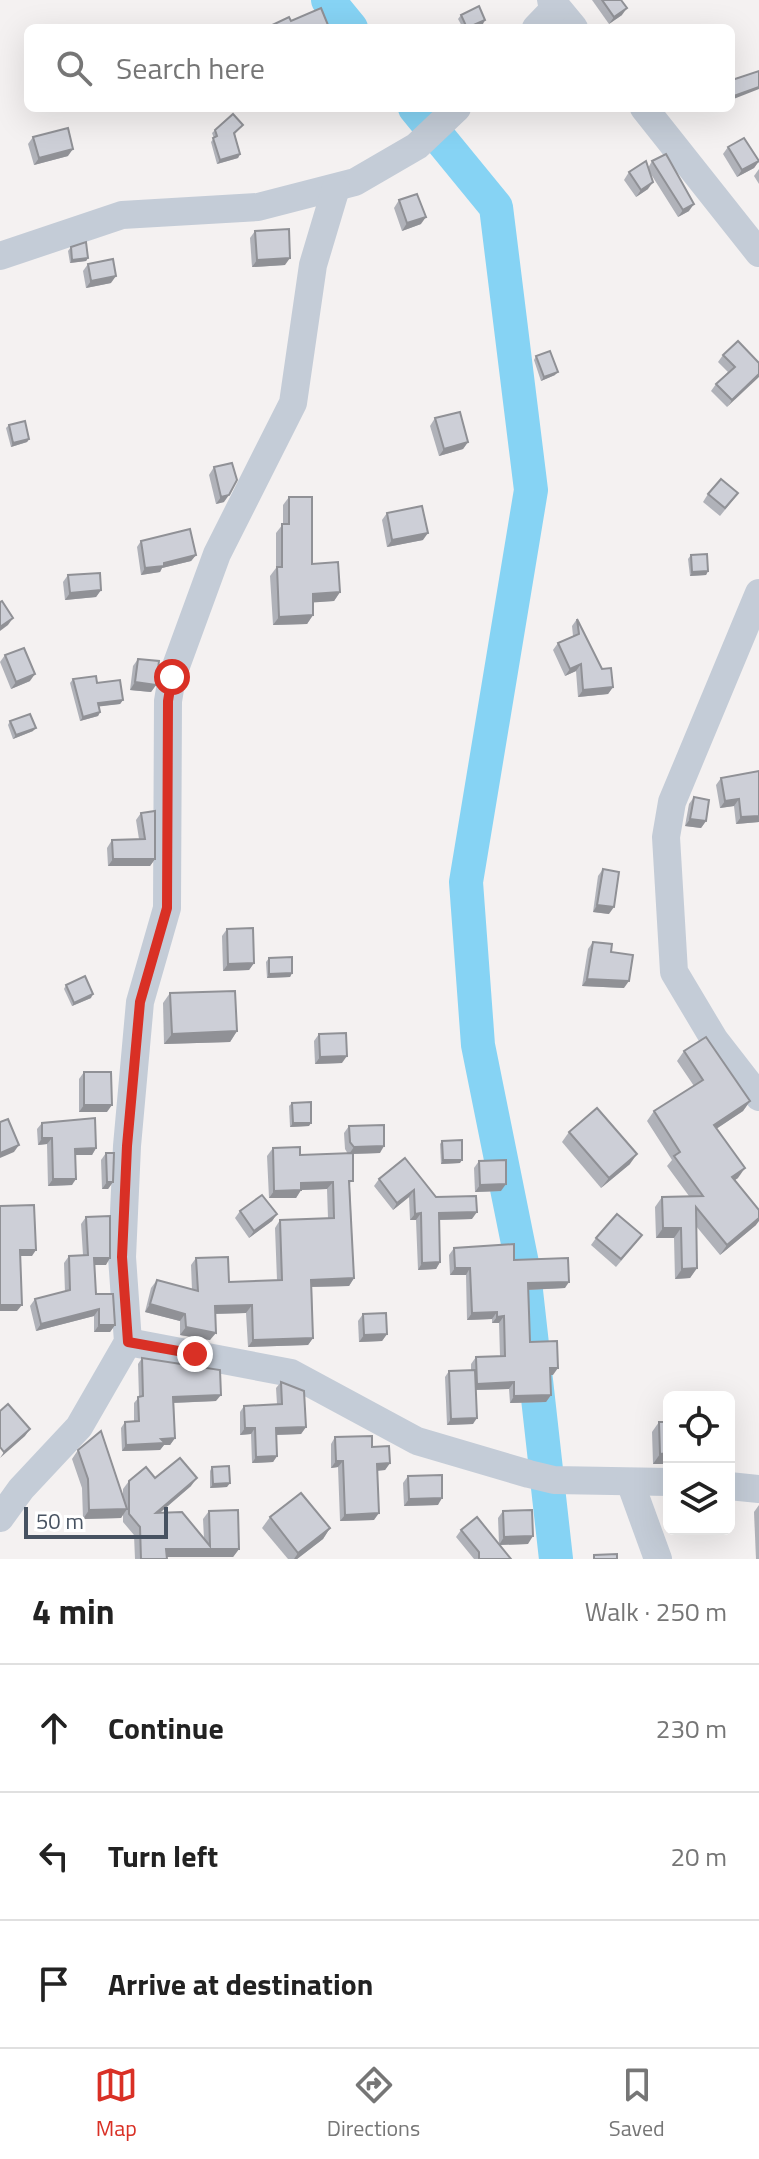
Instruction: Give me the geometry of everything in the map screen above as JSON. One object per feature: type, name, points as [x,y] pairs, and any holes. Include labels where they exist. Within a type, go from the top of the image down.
[{"type":"street","points":[[542,24],[560,12]]},
{"type":"street","points":[[0,256],[122,215],[258,207],[336,188],[372,173],[417,146],[453,112]]},
{"type":"street","points":[[647,112],[759,253]]},
{"type":"street","points":[[0,1518],[21,1489],[79,1427],[128,1342],[122,1257],[127,1146],[140,1002],[167,908],[168,701],[172,677],[217,554],[293,403],[313,265],[336,188]]},
{"type":"street","points":[[759,593],[672,802],[666,837],[674,972],[714,1039],[759,1097]]},
{"type":"street","points":[[128,1342],[291,1373],[417,1441],[529,1474],[554,1480],[663,1482]]},
{"type":"street","points":[[630,1482],[658,1559]]},
{"type":"street","points":[[735,1487],[759,1489]]},
{"type":"building","points":[[602,0],[621,0],[627,8],[614,17]]},
{"type":"building","points":[[479,6],[485,20],[465,24],[461,15]]},
{"type":"building","points":[[321,8],[328,24],[274,24],[289,17],[291,21]]},
{"type":"building","points":[[759,71],[759,87],[735,96],[735,79]]},
{"type":"building","points":[[233,114],[243,125],[234,133],[240,154],[220,160],[213,138],[217,136],[215,130]]},
{"type":"building","points":[[68,128],[73,149],[39,158],[33,137]]},
{"type":"building","points":[[744,138],[759,161],[742,170],[728,147]]},
{"type":"building","points":[[666,154],[694,204],[683,210],[652,161]]},
{"type":"building","points":[[646,161],[653,182],[641,190],[629,172]]},
{"type":"building","points":[[417,194],[426,217],[407,223],[399,200]]},
{"type":"building","points":[[289,229],[290,258],[257,260],[255,231]]},
{"type":"building","points":[[86,242],[88,258],[72,260],[71,247]]},
{"type":"building","points":[[113,259],[116,276],[91,281],[88,264]]},
{"type":"building","points":[[738,341],[759,363],[759,374],[732,400],[716,384],[735,367],[723,355]]},
{"type":"building","points":[[550,351],[558,372],[544,377],[536,356]]},
{"type":"building","points":[[460,412],[468,442],[444,449],[435,418]]},
{"type":"building","points":[[25,421],[29,439],[13,443],[9,425]]},
{"type":"building","points":[[232,463],[237,480],[229,495],[221,497],[214,467]]},
{"type":"building","points":[[721,479],[738,493],[725,508],[708,494]]},
{"type":"building","points":[[289,497],[312,497],[312,564],[338,562],[340,592],[313,594],[313,615],[279,617],[277,567],[282,567],[282,524],[289,524]]},
{"type":"building","points":[[422,506],[428,533],[392,540],[387,513]]},
{"type":"building","points":[[190,529],[196,555],[164,563],[164,566],[145,568],[141,541]]},
{"type":"building","points":[[707,554],[708,571],[692,572],[691,555]]},
{"type":"building","points":[[100,573],[101,590],[70,593],[68,575]]},
{"type":"building","points":[[0,602],[13,618],[0,627]]},
{"type":"building","points":[[577,619],[602,669],[611,668],[613,687],[583,690],[581,664],[570,669],[558,643],[579,634]]},
{"type":"building","points":[[24,648],[35,674],[16,682],[5,655]]},
{"type":"building","points":[[138,659],[159,661],[156,685],[135,682]]},
{"type":"building","points":[[96,676],[97,683],[120,680],[123,700],[98,703],[100,712],[83,717],[73,679]]},
{"type":"building","points":[[30,714],[36,728],[16,735],[10,721]]},
{"type":"building","points":[[759,771],[759,816],[741,817],[739,799],[725,801],[721,778]]},
{"type":"building","points":[[694,797],[709,800],[706,821],[690,819]]},
{"type":"building","points":[[155,811],[155,859],[113,859],[112,840],[145,839],[141,813]]},
{"type":"building","points":[[603,869],[619,872],[614,907],[597,905]]},
{"type":"building","points":[[253,928],[254,963],[228,964],[227,929]]},
{"type":"building","points":[[593,942],[612,944],[611,952],[633,955],[629,981],[587,979]]},
{"type":"building","points":[[292,957],[292,973],[269,974],[269,958]]},
{"type":"building","points":[[85,976],[93,994],[74,1003],[66,985]]},
{"type":"building","points":[[235,991],[237,1031],[172,1034],[170,993]]},
{"type":"building","points":[[346,1033],[347,1056],[320,1057],[319,1034]]},
{"type":"building","points":[[706,1037],[750,1101],[714,1125],[745,1168],[732,1177],[759,1210],[759,1218],[727,1245],[696,1207],[697,1268],[682,1269],[681,1228],[663,1228],[662,1197],[703,1196],[674,1156],[680,1152],[654,1111],[703,1080],[684,1051]]},
{"type":"building","points":[[84,1072],[111,1072],[112,1105],[84,1105]]},
{"type":"building","points":[[311,1102],[311,1123],[293,1123],[292,1103]]},
{"type":"building","points":[[597,1108],[637,1154],[609,1178],[569,1132]]},
{"type":"building","points":[[95,1118],[96,1148],[75,1149],[76,1179],[53,1179],[52,1138],[42,1138],[42,1123]]},
{"type":"building","points":[[8,1119],[19,1145],[0,1153],[0,1122]]},
{"type":"building","points":[[384,1125],[384,1146],[354,1147],[350,1142],[349,1126]]},
{"type":"building","points":[[462,1140],[462,1160],[443,1160],[442,1141]]},
{"type":"building","points":[[300,1147],[300,1155],[353,1153],[353,1181],[349,1181],[354,1278],[311,1280],[313,1338],[253,1340],[252,1305],[215,1306],[216,1333],[186,1327],[185,1314],[150,1304],[157,1280],[198,1291],[196,1258],[228,1257],[229,1282],[282,1280],[280,1220],[334,1218],[333,1182],[301,1183],[301,1190],[274,1191],[273,1148]]},
{"type":"building","points":[[106,1153],[114,1153],[113,1182],[107,1182]]},
{"type":"building","points":[[405,1158],[436,1197],[476,1196],[477,1212],[439,1213],[440,1262],[422,1263],[421,1213],[415,1214],[414,1190],[397,1203],[379,1179]]},
{"type":"building","points":[[506,1160],[506,1184],[480,1185],[479,1161]]},
{"type":"building","points":[[262,1195],[277,1214],[254,1231],[240,1211]]},
{"type":"building","points":[[34,1205],[36,1250],[20,1250],[22,1305],[0,1305],[0,1206]]},
{"type":"building","points":[[617,1214],[642,1235],[621,1259],[596,1238]]},
{"type":"building","points":[[110,1216],[110,1258],[94,1258],[96,1294],[113,1294],[115,1325],[99,1325],[99,1309],[41,1324],[35,1299],[70,1290],[69,1256],[88,1255],[86,1217]]},
{"type":"building","points":[[514,1244],[514,1260],[568,1258],[569,1282],[528,1283],[530,1342],[557,1341],[558,1368],[550,1368],[551,1395],[514,1396],[514,1382],[477,1384],[476,1357],[505,1356],[504,1316],[497,1317],[497,1312],[472,1313],[470,1268],[455,1268],[454,1248]]},
{"type":"building","points":[[386,1313],[387,1334],[364,1335],[363,1314]]},
{"type":"building","points":[[142,1358],[220,1370],[221,1395],[173,1397],[175,1438],[161,1439],[165,1443],[126,1445],[125,1422],[139,1421],[138,1397],[143,1396]]},
{"type":"building","points":[[475,1370],[477,1418],[451,1419],[449,1371]]},
{"type":"building","points":[[281,1382],[304,1391],[306,1427],[276,1428],[277,1456],[256,1457],[255,1428],[245,1428],[244,1406],[282,1404]]},
{"type":"building","points":[[8,1404],[30,1429],[4,1452],[0,1447],[0,1411]]},
{"type":"building","points":[[659,1422],[663,1422],[663,1454],[660,1454]]},
{"type":"building","points":[[101,1431],[127,1509],[89,1510],[88,1479],[78,1450]]},
{"type":"building","points":[[372,1436],[372,1447],[389,1446],[390,1463],[377,1464],[379,1513],[345,1515],[343,1461],[336,1461],[335,1437]]},
{"type":"building","points":[[180,1458],[197,1478],[156,1513],[182,1512],[210,1546],[209,1511],[238,1510],[239,1549],[166,1549],[167,1559],[141,1559],[140,1527],[129,1514],[129,1481],[146,1467],[155,1478]]},
{"type":"building","points":[[229,1466],[230,1483],[213,1484],[212,1467]]},
{"type":"building","points":[[442,1475],[442,1498],[409,1499],[408,1476]]},
{"type":"building","points":[[301,1493],[330,1528],[298,1553],[270,1517]]},
{"type":"building","points":[[532,1510],[533,1536],[504,1537],[503,1511]]},
{"type":"building","points":[[477,1517],[511,1559],[479,1559],[479,1552],[461,1530]]},
{"type":"building","points":[[617,1554],[617,1559],[594,1559],[594,1555]]},
{"type":"waterway","points":[[328,0],[348,24]]},
{"type":"waterway","points":[[418,112],[496,207],[531,490],[466,882],[478,1045],[524,1273],[556,1559]]},
{"type":"route","points":[[172,677],[168,701],[167,908],[140,1002],[127,1146],[122,1257],[128,1342],[195,1354]]}]
